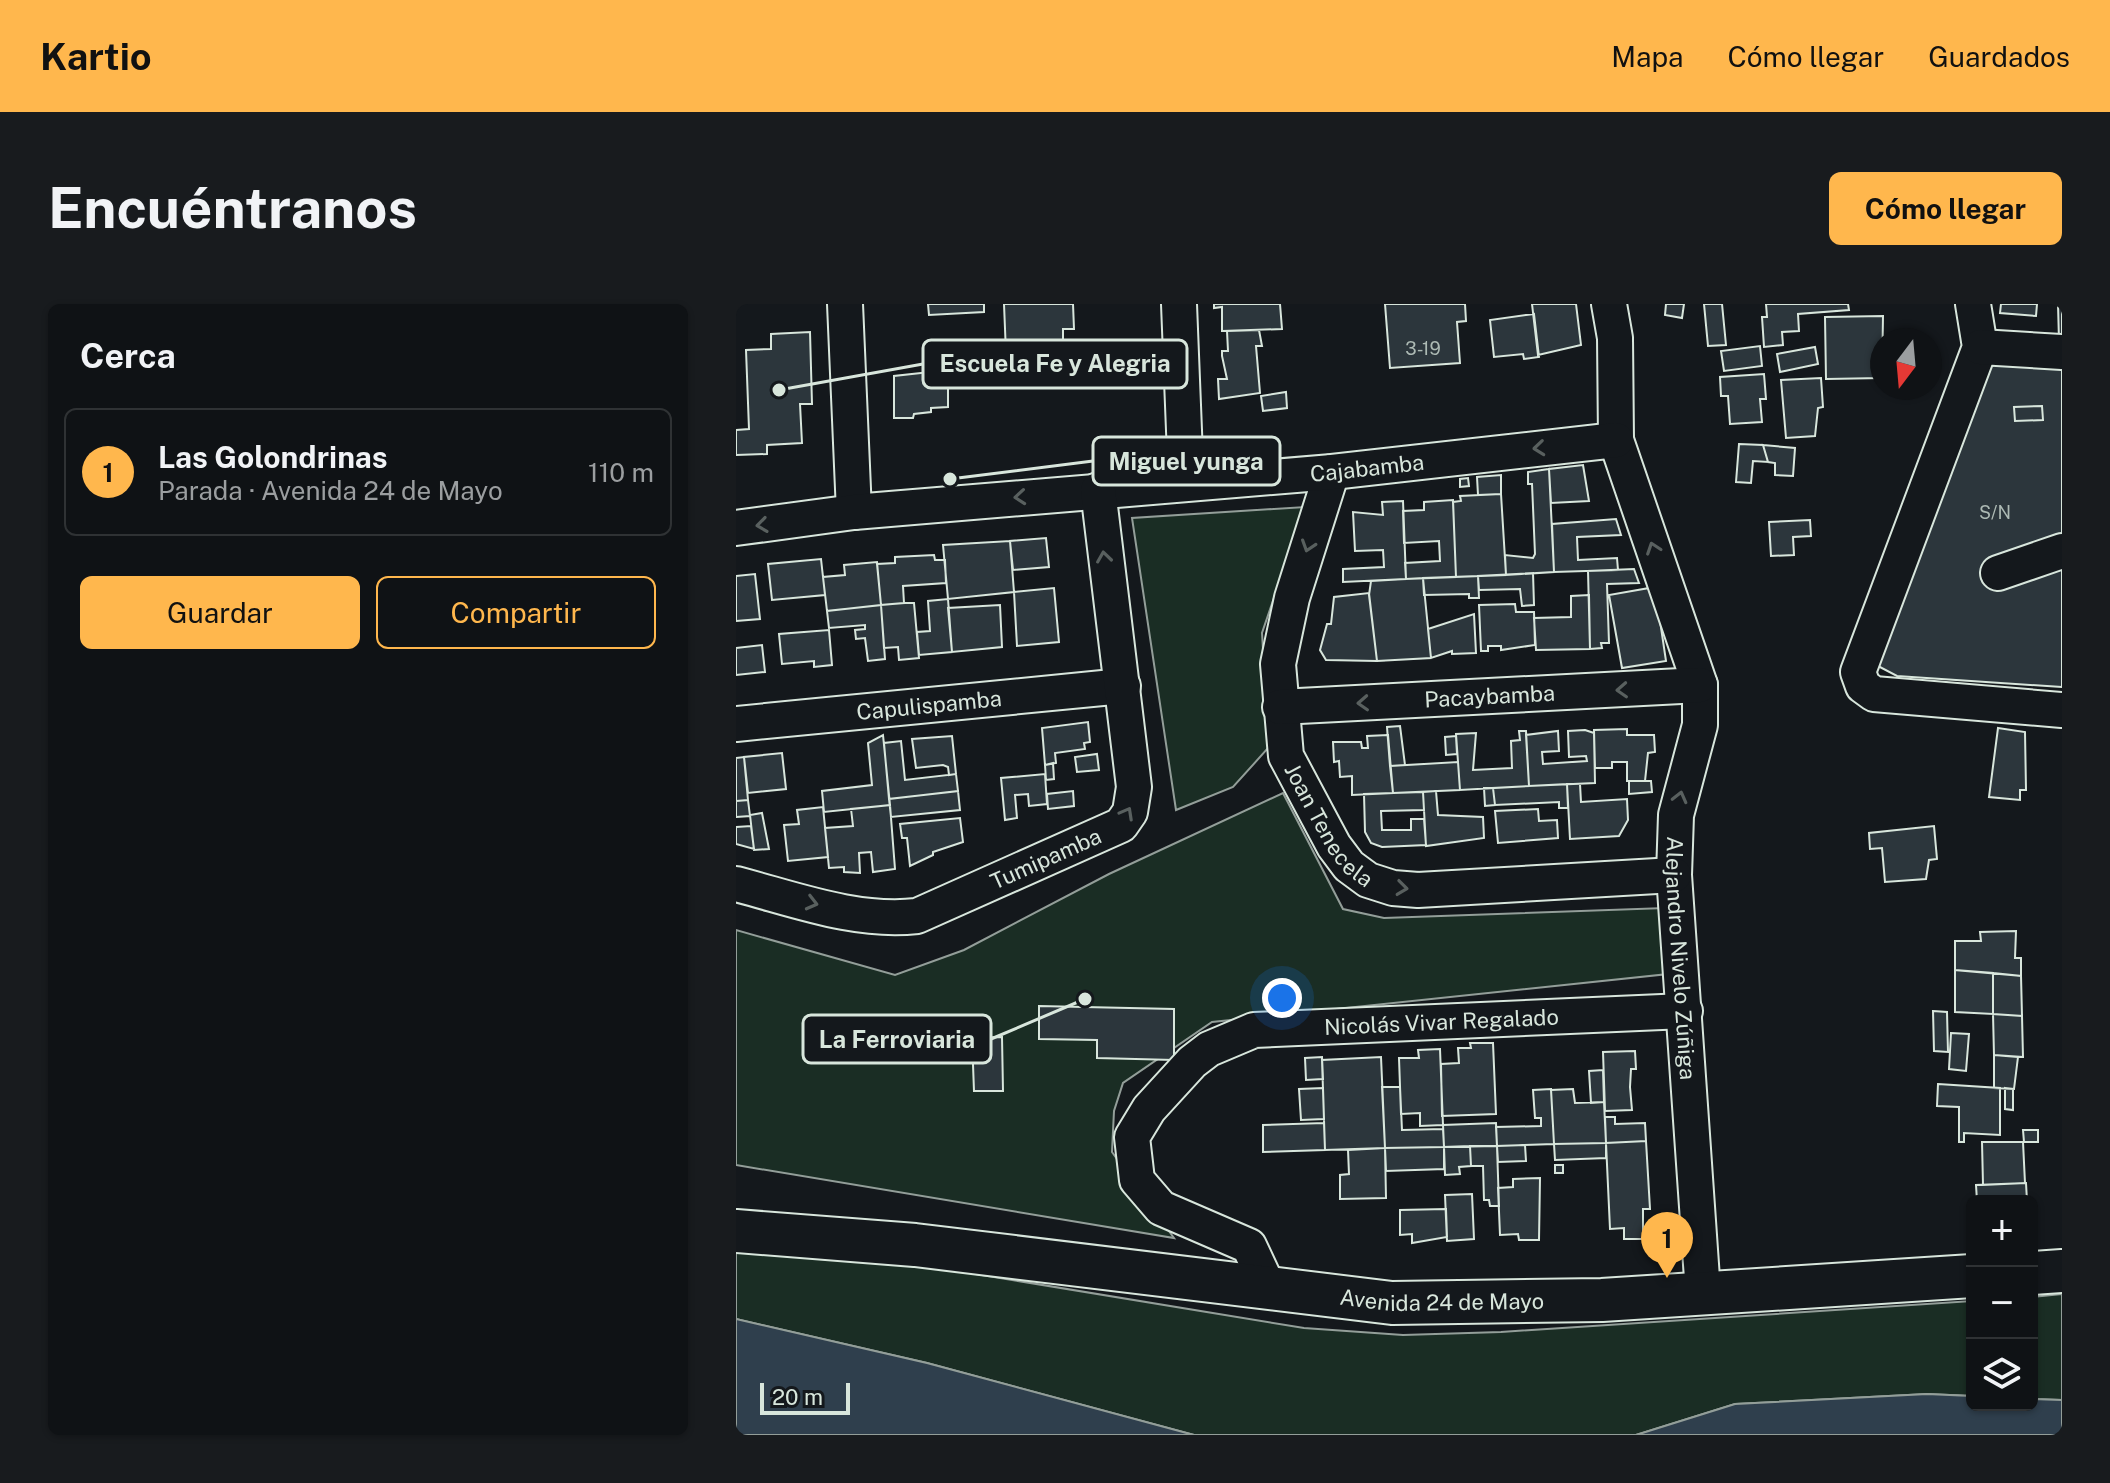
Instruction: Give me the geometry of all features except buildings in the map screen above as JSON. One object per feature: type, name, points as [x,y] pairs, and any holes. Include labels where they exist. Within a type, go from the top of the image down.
[{"type":"main road","name":"Avenida 24 de Mayo","points":[[736,1205],[915,1245]]},
{"type":"main road","name":"Avenida 24 de Mayo","points":[[736,1231],[915,1245],[1270,1291],[1392,1303],[1602,1300],[1966,1276]]},
{"type":"main road","points":[[2038,1273],[2062,1271]]},
{"type":"street","points":[[845,304],[854,512]]},
{"type":"street","points":[[1179,304],[1186,481]]},
{"type":"street","name":"Alejandro Nivelo Zúñiga","points":[[1609,304],[1615,338],[1616,440],[1700,685],[1700,725],[1676,815],[1674,875],[1703,1293]]},
{"type":"street","points":[[1973,304],[1980,347],[1858,672],[1863,686],[1874,694],[2062,710]]},
{"type":"street","points":[[1980,347],[2062,352]]},
{"type":"street","name":"Cajabamba","points":[[736,528],[854,512],[1186,481],[1332,472],[1616,440]]},
{"type":"street","name":"Joan Tenecela","points":[[1332,472],[1292,598],[1278,664],[1286,756],[1334,846],[1349,866],[1368,880],[1393,888],[1471,890],[1674,875]]},
{"type":"street","name":"Tumipamba","points":[[736,884],[861,916],[890,919],[917,916],[1121,825],[1130,812],[1134,787],[1098,490]]},
{"type":"street","points":[[1998,573],[2062,551]]},
{"type":"street","name":"Pacaybamba","points":[[1280,707],[1700,685]]},
{"type":"street","name":"Capulispamba","points":[[736,724],[1123,686]]},
{"type":"street","name":"Nicolás Vivar Regalado","points":[[1270,1291],[1249,1246],[1171,1213],[1137,1180],[1132,1137],[1149,1109],[1209,1049],[1254,1030],[1685,1011]]},
{"type":"green space","points":[[1305,507],[1262,633],[1269,747],[1233,787],[1176,810],[1132,518]]},
{"type":"green space","points":[[1283,793],[1343,909],[1384,918],[1665,908],[1668,974],[1212,1022],[1123,1083],[1114,1111],[1112,1152],[1174,1238],[736,1165],[736,930],[895,975],[964,950],[1109,874]]},
{"type":"green space","points":[[736,1249],[915,1264],[1304,1328],[1403,1335],[1501,1332],[1966,1301],[1966,1396],[1927,1394],[1735,1404],[1636,1435],[1194,1435],[927,1363],[736,1319]]},
{"type":"green space","points":[[2062,1294],[2062,1400],[2038,1399],[2038,1296]]},
{"type":"water","points":[[736,1319],[927,1363],[1194,1435],[736,1435]]},
{"type":"water","points":[[1927,1394],[1966,1396],[1966,1411],[2038,1411],[2038,1399],[2062,1400],[2062,1435],[1636,1435],[1735,1404]]},
{"type":"place","name":"Escuela Fe y Alegria","points":[[779,390]]},
{"type":"place","name":"Miguel yunga","points":[[950,479]]},
{"type":"place","name":"La Ferroviaria","points":[[1085,999]]},
{"type":"place","name":"Las Golondrinas","points":[[1667,1278]]}]
